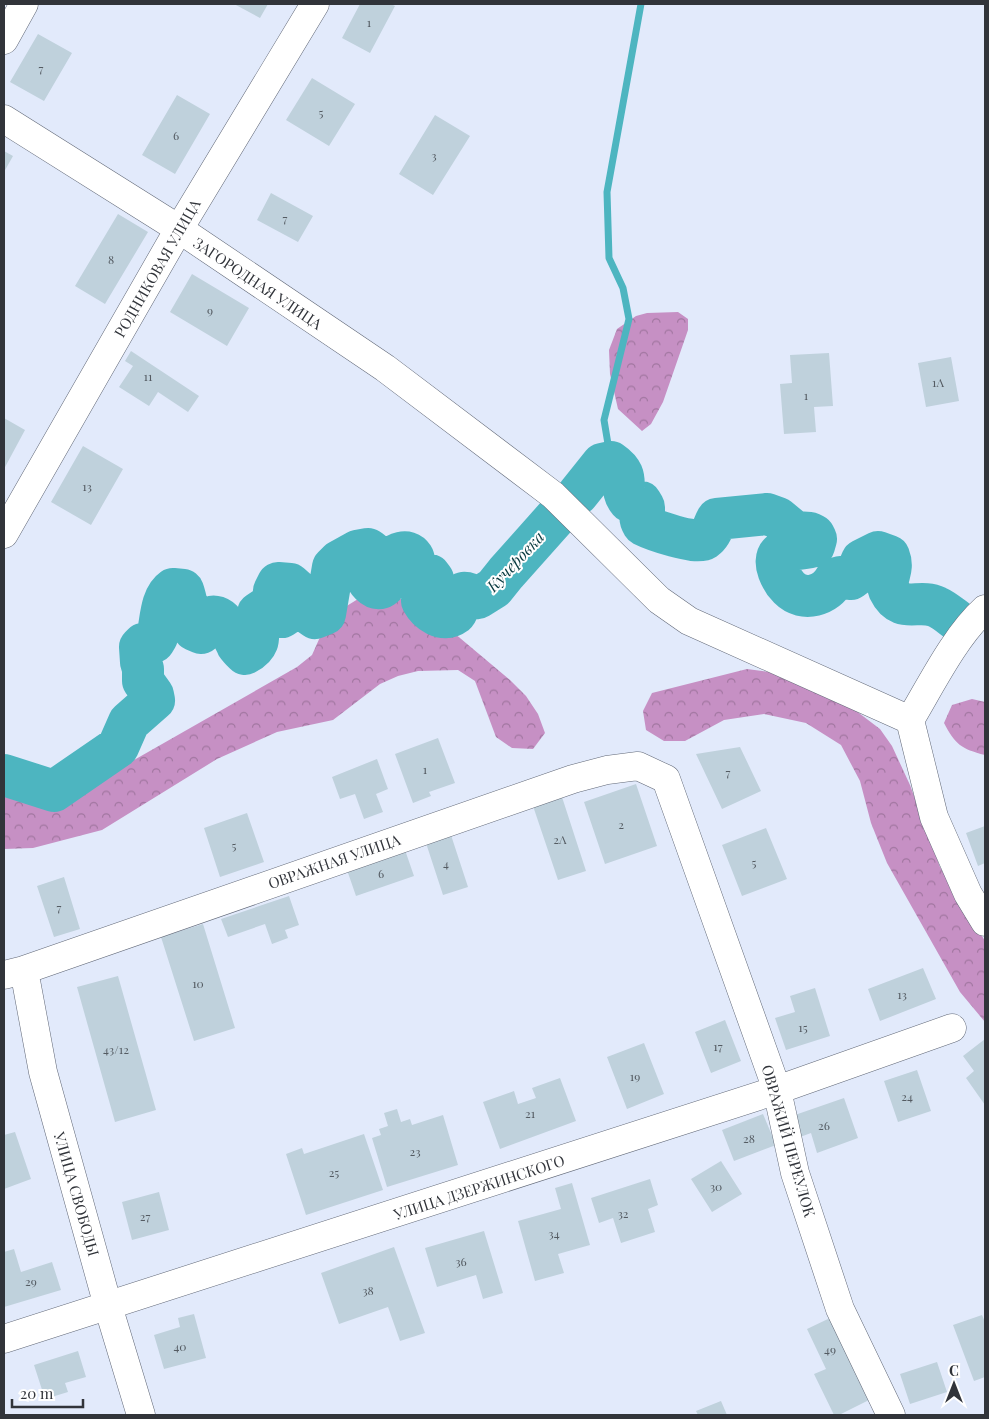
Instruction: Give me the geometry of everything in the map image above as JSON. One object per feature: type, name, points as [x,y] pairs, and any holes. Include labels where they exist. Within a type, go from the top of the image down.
[{"type":"street","points":[[4,40],[24,4]]},
{"type":"street","name":"РОДНИКОВАЯ УЛИЦА","points":[[4,534],[179,229],[315,4]]},
{"type":"street","name":"ЗАГОРОДНАЯ УЛИЦА","points":[[4,119],[179,229],[385,368],[553,494],[659,600],[689,621],[910,720]]},
{"type":"street","points":[[985,610],[976,618],[955,646],[910,720],[934,818],[968,894],[985,922]]},
{"type":"street","name":"ОВРАЖНАЯ УЛИЦА","points":[[14,973],[573,779],[607,770],[638,766],[666,779]]},
{"type":"street","name":"ОВРАЖИЙ ПЕРЕУЛОК","points":[[666,779],[777,1090],[795,1173],[840,1309],[891,1415]]},
{"type":"street","name":"УЛИЦА СВОБОДЫ","points":[[14,973],[108,1306],[141,1415]]},
{"type":"street","name":"УЛИЦА ДЗЕРЖИНСКОГО","points":[[4,1339],[777,1090],[952,1028]]},
{"type":"green space","points":[[678,312],[688,319],[688,330],[663,402],[651,424],[642,431],[618,409],[610,374],[609,350],[617,329],[636,316],[647,313]]},
{"type":"green space","points":[[366,594],[409,600],[429,612],[510,680],[526,696],[538,714],[545,733],[533,749],[512,748],[496,737],[475,681],[458,670],[418,671],[398,676],[380,684],[333,720],[277,732],[217,759],[102,830],[33,848],[4,849],[4,769],[14,786],[34,794],[92,784],[297,667],[312,655],[329,617]]},
{"type":"green space","points":[[747,669],[769,672],[847,704],[880,729],[892,746],[910,785],[940,867],[985,941],[985,1022],[960,992],[887,863],[871,823],[860,781],[841,745],[806,723],[764,714],[724,720],[685,741],[664,741],[646,730],[643,711],[652,693]]},
{"type":"green space","points":[[972,699],[985,702],[985,755],[960,745],[955,741],[944,723],[952,705]]},
{"type":"building","points":[[234,4],[268,4],[260,18]]},
{"type":"building","points":[[360,4],[391,4],[395,6],[370,53],[342,38]]},
{"type":"building","points":[[38,34],[72,53],[44,101],[10,82]]},
{"type":"building","points":[[312,78],[355,104],[329,146],[286,120]]},
{"type":"building","points":[[177,95],[210,114],[175,174],[142,155]]},
{"type":"building","points":[[435,115],[470,136],[433,195],[399,174]]},
{"type":"building","points":[[4,151],[13,156],[4,172]]},
{"type":"building","points":[[271,193],[313,216],[298,242],[257,220]]},
{"type":"building","points":[[118,214],[148,232],[105,304],[75,286]]},
{"type":"building","points":[[192,274],[249,308],[227,346],[170,312]]},
{"type":"building","points":[[131,351],[199,396],[188,412],[158,392],[149,406],[119,387],[133,366],[125,361]]},
{"type":"building","points":[[829,353],[833,406],[814,407],[816,432],[784,434],[780,384],[792,383],[790,355]]},
{"type":"building","points":[[951,357],[959,401],[926,407],[918,363]]},
{"type":"building","points":[[4,418],[25,430],[4,469]]},
{"type":"building","points":[[83,446],[123,469],[91,525],[51,502]]},
{"type":"building","points":[[438,738],[455,783],[429,792],[431,796],[413,803],[395,754]]},
{"type":"building","points":[[740,747],[761,791],[722,809],[696,754]]},
{"type":"building","points":[[377,759],[388,789],[376,794],[383,812],[364,819],[355,794],[340,799],[332,777]]},
{"type":"building","points":[[636,784],[657,846],[605,864],[584,802]]},
{"type":"building","points":[[562,797],[586,871],[558,880],[533,806]]},
{"type":"building","points":[[247,813],[264,862],[220,877],[204,828]]},
{"type":"building","points":[[985,826],[985,863],[978,866],[966,833]]},
{"type":"building","points":[[766,828],[787,879],[742,896],[722,845]]},
{"type":"building","points":[[450,832],[468,887],[443,895],[425,840]]},
{"type":"building","points":[[405,850],[414,876],[356,896],[347,870]]},
{"type":"building","points":[[64,877],[80,929],[54,937],[37,886]]},
{"type":"building","points":[[289,896],[299,925],[285,930],[288,938],[272,944],[265,924],[228,937],[221,919]]},
{"type":"building","points":[[203,924],[235,1028],[194,1041],[161,937]]},
{"type":"building","points":[[923,968],[936,999],[880,1021],[868,989]]},
{"type":"building","points":[[118,976],[156,1110],[115,1122],[77,987]]},
{"type":"building","points":[[815,988],[830,1036],[786,1050],[775,1018],[795,1012],[790,996]]},
{"type":"building","points":[[725,1020],[741,1061],[711,1073],[695,1032]]},
{"type":"building","points":[[985,1039],[985,1105],[966,1078],[974,1071],[963,1056]]},
{"type":"building","points":[[644,1043],[664,1094],[627,1109],[607,1057]]},
{"type":"building","points":[[917,1070],[931,1111],[898,1122],[884,1081]]},
{"type":"building","points":[[560,1078],[576,1121],[500,1149],[483,1102],[514,1091],[518,1104],[536,1098],[532,1088]]},
{"type":"building","points":[[844,1098],[858,1138],[817,1153],[811,1133],[800,1137],[792,1116]]},
{"type":"building","points":[[397,1109],[401,1122],[410,1119],[412,1125],[443,1115],[458,1165],[387,1187],[372,1138],[381,1135],[379,1129],[388,1126],[384,1113]]},
{"type":"building","points":[[763,1114],[776,1145],[734,1161],[722,1130]]},
{"type":"building","points":[[15,1132],[31,1179],[4,1189],[4,1135]]},
{"type":"building","points":[[364,1134],[383,1190],[306,1215],[286,1154],[302,1148],[304,1154]]},
{"type":"building","points":[[721,1161],[742,1194],[712,1212],[691,1179]]},
{"type":"building","points":[[650,1179],[658,1205],[648,1209],[655,1232],[621,1243],[613,1218],[599,1223],[591,1198]]},
{"type":"building","points":[[572,1183],[590,1245],[558,1254],[564,1273],[535,1281],[518,1221],[561,1209],[555,1188]]},
{"type":"building","points":[[159,1192],[169,1230],[132,1240],[122,1202]]},
{"type":"building","points":[[484,1231],[503,1293],[483,1299],[476,1275],[437,1287],[425,1248]]},
{"type":"building","points":[[394,1247],[425,1333],[400,1341],[388,1307],[339,1324],[321,1273]]},
{"type":"building","points":[[14,1249],[21,1272],[52,1262],[61,1290],[4,1307],[4,1252]]},
{"type":"building","points":[[194,1314],[206,1358],[164,1369],[154,1335],[180,1327],[178,1318]]},
{"type":"building","points":[[982,1315],[985,1322],[985,1377],[974,1381],[953,1325]]},
{"type":"building","points":[[830,1318],[869,1400],[839,1415],[834,1415],[814,1374],[826,1369],[807,1329]]},
{"type":"building","points":[[78,1351],[86,1377],[65,1383],[68,1392],[45,1399],[34,1365]]},
{"type":"building","points":[[937,1362],[947,1392],[910,1404],[900,1374]]},
{"type":"building","points":[[721,1401],[727,1415],[698,1415],[696,1411]]},
{"type":"waterway","points":[[611,462],[604,420],[629,319],[623,288],[609,258],[607,192],[641,4]]},
{"type":"waterway","name":"Кучеровка","points":[[578,494],[602,464],[611,462],[621,472],[624,491],[629,501],[641,502],[644,507],[644,512],[640,518],[643,525],[665,533],[684,539],[700,540],[705,539],[709,535],[717,519],[767,514],[778,518],[795,532],[810,533],[816,539],[814,546],[783,551],[778,557],[777,566],[781,576],[786,585],[795,593],[808,596],[814,595],[826,589],[835,579],[840,577],[851,579],[855,576],[862,560],[878,552],[889,556],[891,561],[888,586],[894,598],[904,604],[923,604],[937,607],[959,622]]},
{"type":"waterway","name":"Кучеровка","points":[[4,775],[54,791],[118,747],[129,722],[154,700],[153,695],[143,681],[140,647],[143,644],[154,642],[157,637],[163,604],[173,589],[183,590],[194,630],[201,633],[208,619],[217,617],[226,625],[237,645],[245,654],[258,641],[258,613],[264,609],[282,617],[288,613],[274,591],[278,583],[290,584],[299,592],[302,609],[315,618],[325,614],[333,567],[339,561],[357,551],[368,549],[371,551],[372,556],[365,565],[365,575],[371,584],[379,588],[383,587],[386,583],[390,559],[405,552],[413,557],[416,570],[430,575],[433,579],[431,587],[424,593],[422,601],[436,615],[446,617],[457,612],[460,597],[463,593],[478,598],[494,588],[555,518]]}]
